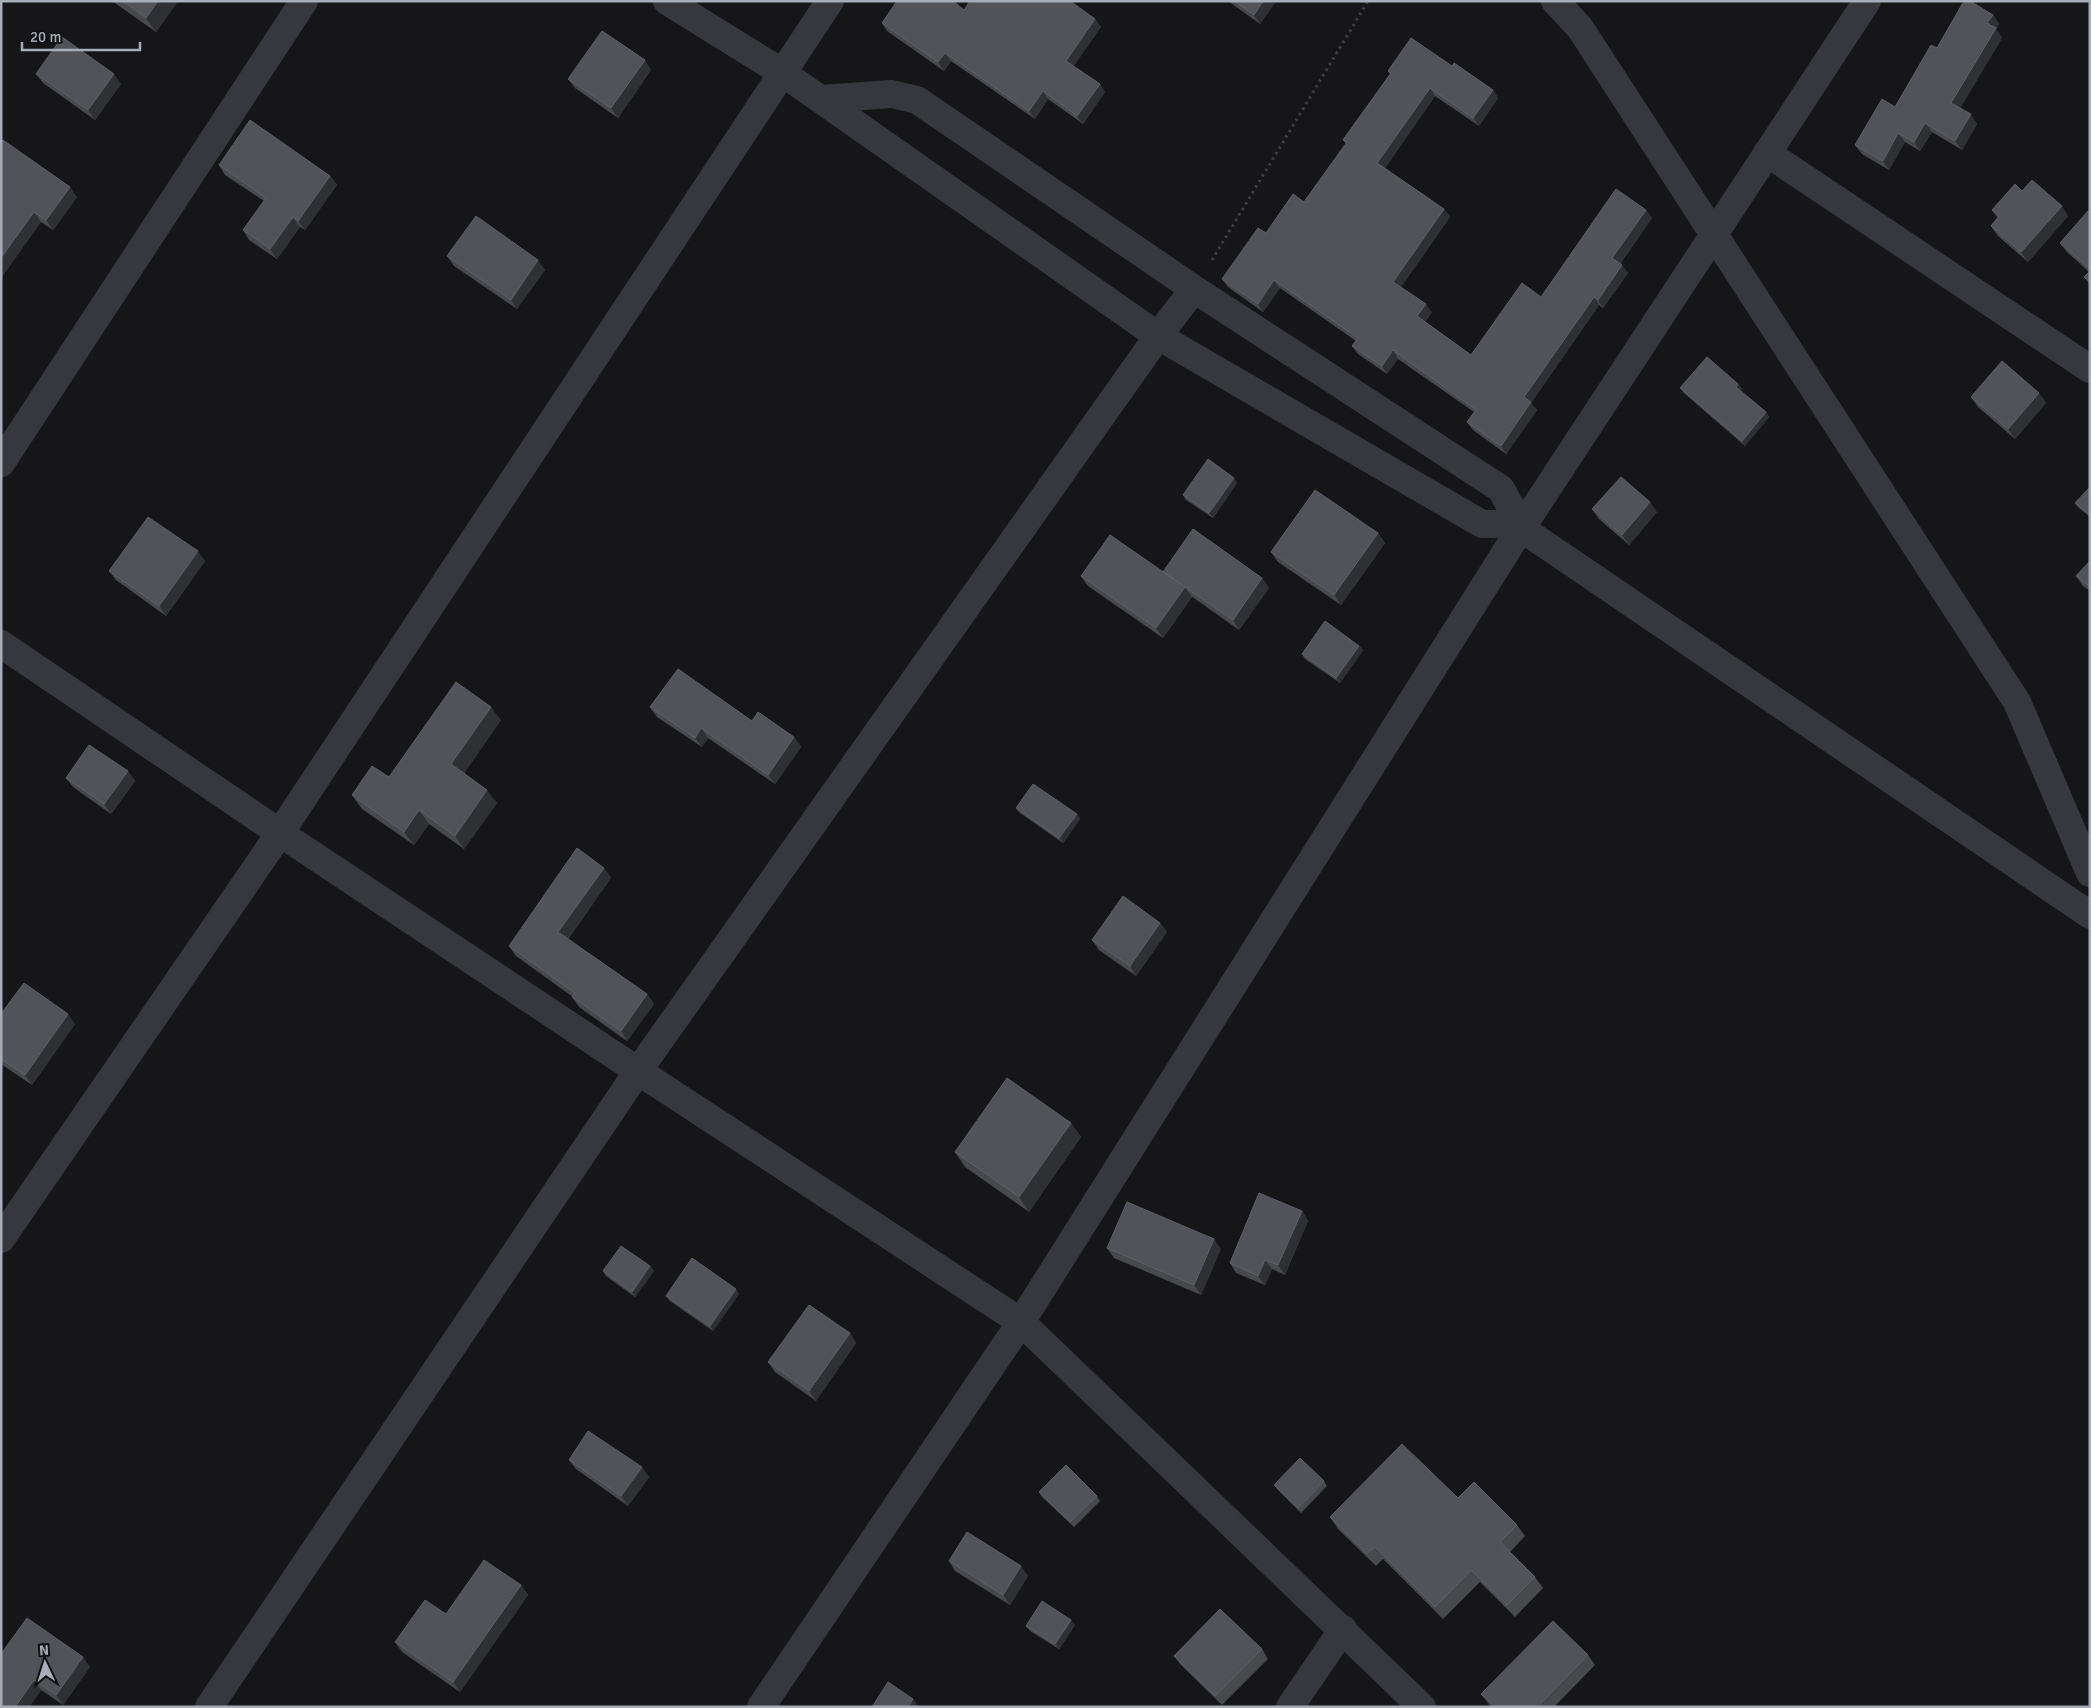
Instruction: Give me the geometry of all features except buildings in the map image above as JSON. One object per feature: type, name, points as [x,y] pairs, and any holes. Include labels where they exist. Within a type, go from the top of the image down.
[{"type":"street","points":[[1,463],[304,1]]},
{"type":"street","points":[[667,1],[783,73],[1158,336],[1482,524],[1517,526],[2088,908]]},
{"type":"street","points":[[1,1239],[280,833],[830,1]]},
{"type":"street","points":[[1555,1],[1580,28],[2017,702],[2090,873]]},
{"type":"street","points":[[761,1707],[1021,1322],[1517,526],[1714,235],[1867,1]]},
{"type":"street","points":[[821,99],[892,94],[917,100],[1194,289],[1501,490],[1513,511],[1517,526]]},
{"type":"street","points":[[1767,153],[2090,370]]},
{"type":"street","points":[[209,1707],[638,1071],[1158,336],[1194,289]]},
{"type":"street","points":[[1,644],[280,833],[638,1071],[1021,1322],[1344,1629],[1422,1707]]},
{"type":"street","points":[[1290,1707],[1344,1629]]},
{"type":"path","points":[[1194,289],[1368,1]]}]
